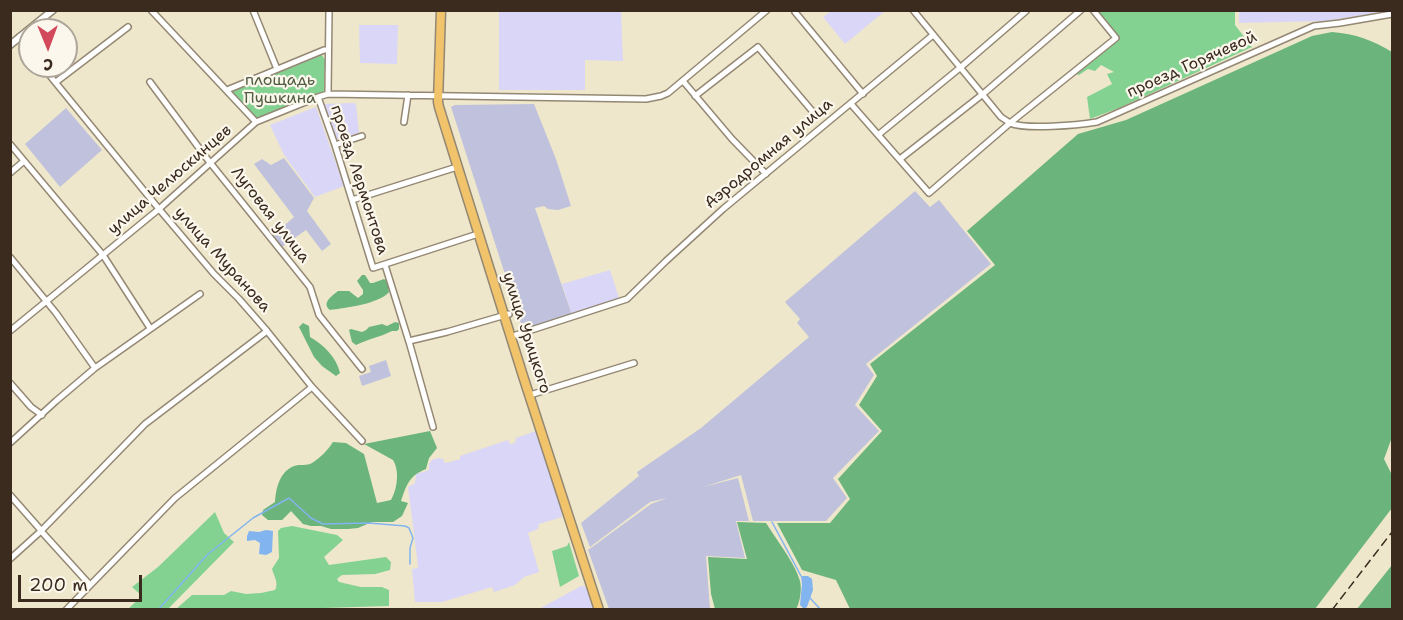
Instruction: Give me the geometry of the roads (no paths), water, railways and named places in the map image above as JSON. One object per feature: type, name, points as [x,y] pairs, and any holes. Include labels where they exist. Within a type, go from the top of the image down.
[{"type":"highway","name":"улица Урицкого","points":[[441,10],[440,107],[478,234],[516,335],[532,395]]},
{"type":"highway","name":"улица Урицкого","points":[[439,96],[591,578]]},
{"type":"highway","points":[[591,578],[599,609]]},
{"type":"highway","points":[[591,578],[604,609]]},
{"type":"street","points":[[151,10],[256,122]]},
{"type":"street","points":[[254,10],[277,69]]},
{"type":"street","points":[[328,94],[329,10]]},
{"type":"street","name":"улица Челюскинцев","points":[[10,331],[159,209],[256,122],[328,94],[646,99],[661,96],[668,93],[767,10]]},
{"type":"street","points":[[913,10],[1002,117],[1010,123]]},
{"type":"street","points":[[878,135],[1026,10]]},
{"type":"street","points":[[900,159],[983,94],[1081,10]]},
{"type":"street","points":[[851,104],[929,193],[1010,123],[1116,38],[1093,10]]},
{"type":"street","points":[[795,12],[863,94]]},
{"type":"street","name":"проезд Горячевой","points":[[1010,123],[1022,126],[1097,122],[1314,26],[1392,14]]},
{"type":"street","points":[[56,82],[128,27]]},
{"type":"street","name":"Аэродромная улица","points":[[516,335],[627,299],[715,217],[933,35]]},
{"type":"street","points":[[696,96],[758,47],[813,112]]},
{"type":"street","points":[[227,90],[328,50]]},
{"type":"street","name":"улица Муранова","points":[[52,78],[214,274],[239,298],[312,387],[362,441]]},
{"type":"street","points":[[682,81],[766,174]]},
{"type":"street","name":"Луговая улица","points":[[150,82],[309,287],[319,315],[362,369]]},
{"type":"street","points":[[404,122],[408,95]]},
{"type":"street","name":"проезд Лермонтова","points":[[318,97],[373,268],[385,265],[433,427]]},
{"type":"street","points":[[335,145],[362,136]]},
{"type":"street","points":[[10,144],[103,255],[150,328]]},
{"type":"street","points":[[10,173],[24,161]]},
{"type":"street","points":[[352,200],[457,167]]},
{"type":"street","points":[[385,265],[478,234]]},
{"type":"street","points":[[10,257],[56,313],[95,368]]},
{"type":"street","points":[[10,442],[95,368],[200,294]]},
{"type":"street","points":[[409,341],[507,315]]},
{"type":"street","points":[[10,559],[41,531],[145,424],[267,331]]},
{"type":"street","points":[[532,395],[634,363]]},
{"type":"street","points":[[10,383],[31,407],[42,415]]},
{"type":"street","points":[[66,609],[175,498],[312,387]]},
{"type":"street","points":[[10,495],[90,585]]},
{"type":"water","points":[[249,531],[273,531],[272,552],[266,555],[259,554],[260,543],[255,540],[247,541],[247,536]]},
{"type":"water","points":[[801,576],[808,576],[812,579],[813,590],[807,607],[804,609],[800,605]]},
{"type":"waterway","points":[[158,610],[207,555],[253,518],[289,498],[311,518],[323,524],[369,523],[409,528],[413,538],[410,548],[410,564]]},
{"type":"waterway","points":[[772,522],[801,576]]},
{"type":"waterway","points":[[810,598],[821,610]]},
{"type":"railway","points":[[1332,610],[1392,532]]},
{"type":"park label","name":"площадь Пушкина","points":[[280,90]]}]
